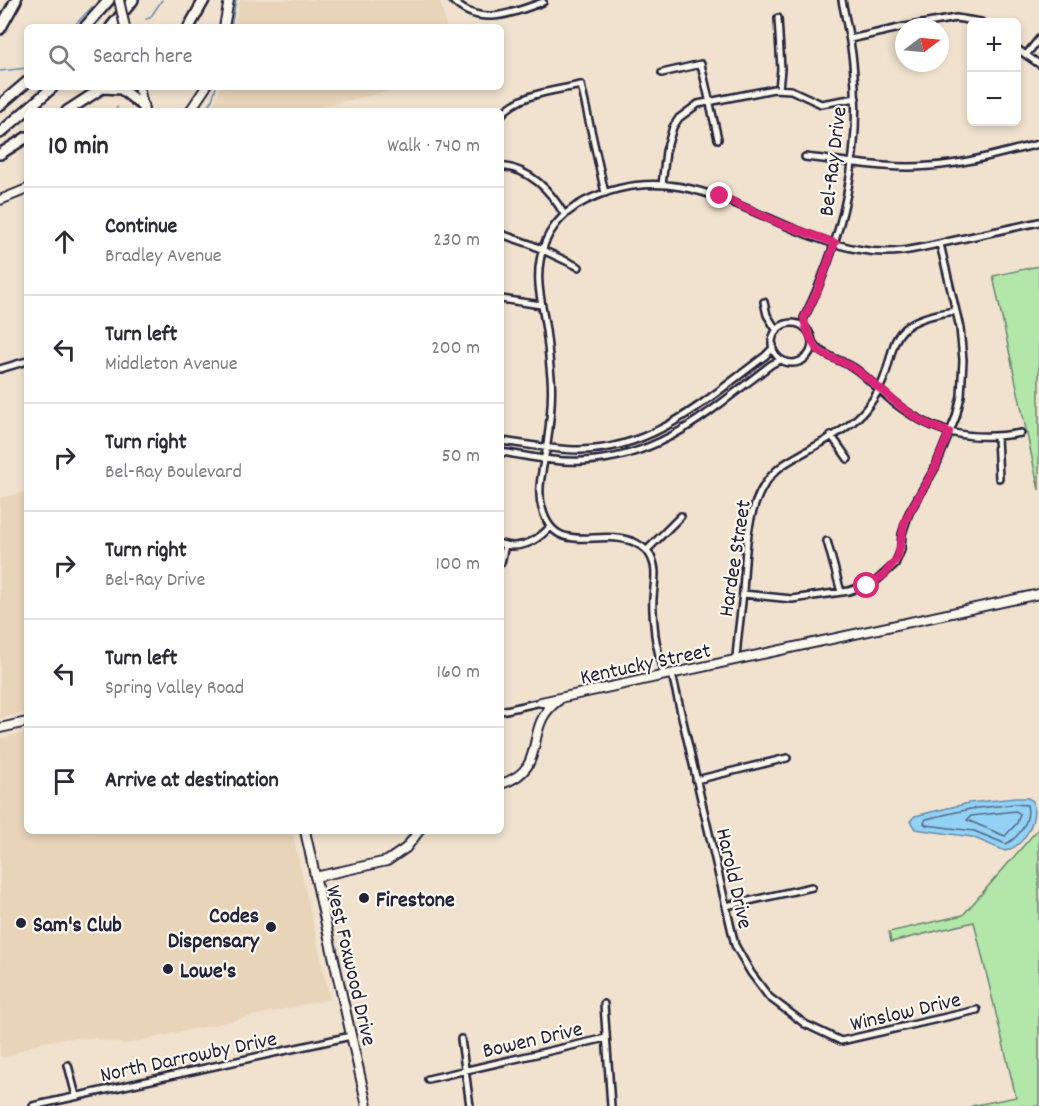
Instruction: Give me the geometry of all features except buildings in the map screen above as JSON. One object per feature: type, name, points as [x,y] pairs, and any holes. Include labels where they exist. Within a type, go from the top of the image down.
[{"type":"highway","points":[[0,29],[16,0]]},
{"type":"highway","points":[[89,24],[109,0]]},
{"type":"highway","points":[[113,24],[133,0]]},
{"type":"highway","points":[[191,24],[204,0]]},
{"type":"highway","points":[[0,105],[24,85]]},
{"type":"highway","points":[[29,108],[50,90]]},
{"type":"highway","points":[[72,108],[101,90]]},
{"type":"highway","points":[[122,90],[145,108]]},
{"type":"highway","points":[[0,133],[24,112]]},
{"type":"highway","points":[[0,154],[24,139]]},
{"type":"street","points":[[119,0],[124,24]]},
{"type":"street","points":[[225,24],[229,0]]},
{"type":"street","points":[[452,0],[471,13],[494,17],[543,2]]},
{"type":"street","name":"Bel-Ray Drive","points":[[804,318],[821,282],[835,243],[852,162],[856,98],[850,39],[842,0]]},
{"type":"street","points":[[778,18],[777,37],[781,69],[779,89]]},
{"type":"street","points":[[949,18],[967,19]]},
{"type":"street","points":[[850,39],[895,29]]},
{"type":"street","points":[[1026,55],[1039,39]]},
{"type":"street","points":[[1021,51],[1039,64]]},
{"type":"street","points":[[662,73],[701,64],[718,139]]},
{"type":"street","points":[[504,112],[512,104],[527,98],[581,85],[605,193]]},
{"type":"street","points":[[662,185],[666,152],[673,128],[687,111],[698,104],[763,90],[779,89],[791,90],[821,104],[856,98]]},
{"type":"street","points":[[140,90],[146,108]]},
{"type":"street","points":[[192,108],[204,90]]},
{"type":"street","points":[[805,157],[892,167],[944,165],[1039,144]]},
{"type":"street","points":[[504,167],[530,175],[556,201],[564,214]]},
{"type":"street","points":[[681,516],[647,550],[632,542],[612,537],[568,538],[550,527],[542,511],[540,495],[550,425],[551,381],[538,283],[542,250],[549,233],[564,214],[577,205],[605,193],[631,186],[662,185],[707,192],[779,223],[835,243],[864,250],[889,252],[912,250],[1039,222]]},
{"type":"street","points":[[0,200],[24,190]]},
{"type":"street","points":[[504,235],[579,267]]},
{"type":"street","points":[[743,594],[792,599],[841,592],[867,586],[884,575],[895,564],[901,550],[902,534],[909,513],[935,468],[960,406],[963,346],[940,244]]},
{"type":"street","points":[[504,299],[542,305]]},
{"type":"street","points":[[764,302],[767,315],[777,331]]},
{"type":"street","name":"Hardee Street","points":[[736,660],[747,544],[760,492],[781,467],[860,416],[879,389],[895,340],[903,329],[921,319],[956,311]]},
{"type":"street","points":[[504,441],[578,450],[633,442],[662,430],[689,412],[772,350],[777,331],[785,324],[804,318],[812,341],[820,352],[846,362],[902,408],[921,420],[949,432],[972,437],[997,437],[1021,433]]},
{"type":"street","points":[[793,323],[806,328]]},
{"type":"street","points":[[806,358],[811,350],[812,341]]},
{"type":"street","points":[[773,345],[775,353],[781,360],[792,363],[820,352]]},
{"type":"street","points":[[504,452],[581,462],[603,460],[641,451],[693,424],[772,364],[781,360]]},
{"type":"street","points":[[0,369],[24,362]]},
{"type":"street","points":[[662,430],[666,440]]},
{"type":"street","points":[[831,435],[848,459]]},
{"type":"street","points":[[997,437],[999,477]]},
{"type":"street","points":[[504,544],[520,546],[529,543],[550,527]]},
{"type":"street","points":[[827,541],[841,592]]},
{"type":"street","name":"Harold Drive","points":[[647,550],[655,568],[653,608],[655,635],[696,780],[735,945],[751,973],[769,997],[805,1024],[841,1041]]},
{"type":"street","name":"Kentucky Street","points":[[537,703],[1039,594]]},
{"type":"street","points":[[504,783],[520,775],[531,760],[538,723],[548,709],[562,698]]},
{"type":"street","points":[[504,710],[537,703],[548,709]]},
{"type":"street","points":[[0,728],[24,723]]},
{"type":"street","points":[[696,780],[787,758]]},
{"type":"street","name":"West Foxwood Drive","points":[[306,834],[367,1106]]},
{"type":"street","points":[[315,878],[387,861],[406,848],[416,834]]},
{"type":"street","points":[[726,906],[812,887]]},
{"type":"street","points":[[604,1004],[611,1106]]},
{"type":"street","name":"Winslow Drive","points":[[841,1041],[977,1010]]},
{"type":"street","name":"North Darrowby Drive","points":[[33,1106],[351,1036]]},
{"type":"street","name":"Bowen Drive","points":[[428,1078],[606,1038]]},
{"type":"street","points":[[461,1039],[470,1106]]},
{"type":"street","points":[[68,1065],[76,1096]]},
{"type":"shaded area","points":[[240,0],[440,0],[445,24],[235,24]]},
{"type":"shaded area","points":[[220,90],[396,90],[313,108],[212,108]]},
{"type":"shaded area","points":[[24,493],[24,713],[0,718],[0,498]]},
{"type":"shaded area","points":[[24,733],[24,834],[293,834],[330,999],[125,1044],[92,1038],[65,1038],[35,1044],[7,1057],[0,1057],[0,739]]},
{"type":"green space","points":[[1039,266],[1039,490],[993,276]]},
{"type":"green space","points":[[1039,828],[1039,1106],[971,1106],[1016,1097],[974,922],[891,942],[889,932],[963,915]]},
{"type":"water","points":[[1028,798],[1033,801],[1033,816],[1024,838],[1005,851],[972,837],[915,829],[910,821],[915,816],[969,803]]},
{"type":"waterway","points":[[146,19],[150,18],[162,0]]},
{"type":"waterway","points":[[232,24],[236,0]]},
{"type":"waterway","points":[[76,24],[92,7]]},
{"type":"waterway","points":[[0,71],[24,68]]},
{"type":"waterway","points":[[207,108],[215,90]]},
{"type":"place","name":"Firestone","points":[[364,898]]},
{"type":"place","name":"Sam's Club","points":[[21,923]]},
{"type":"place","name":"Codes Dispensary","points":[[271,927]]},
{"type":"place","name":"Lowe's","points":[[168,969]]},
{"type":"route","points":[[720,196],[779,223],[835,243],[818,290],[804,318],[813,344],[820,352],[846,362],[902,408],[934,427],[949,432],[935,468],[913,504],[904,524],[901,550],[895,564],[884,575],[867,586]]}]
